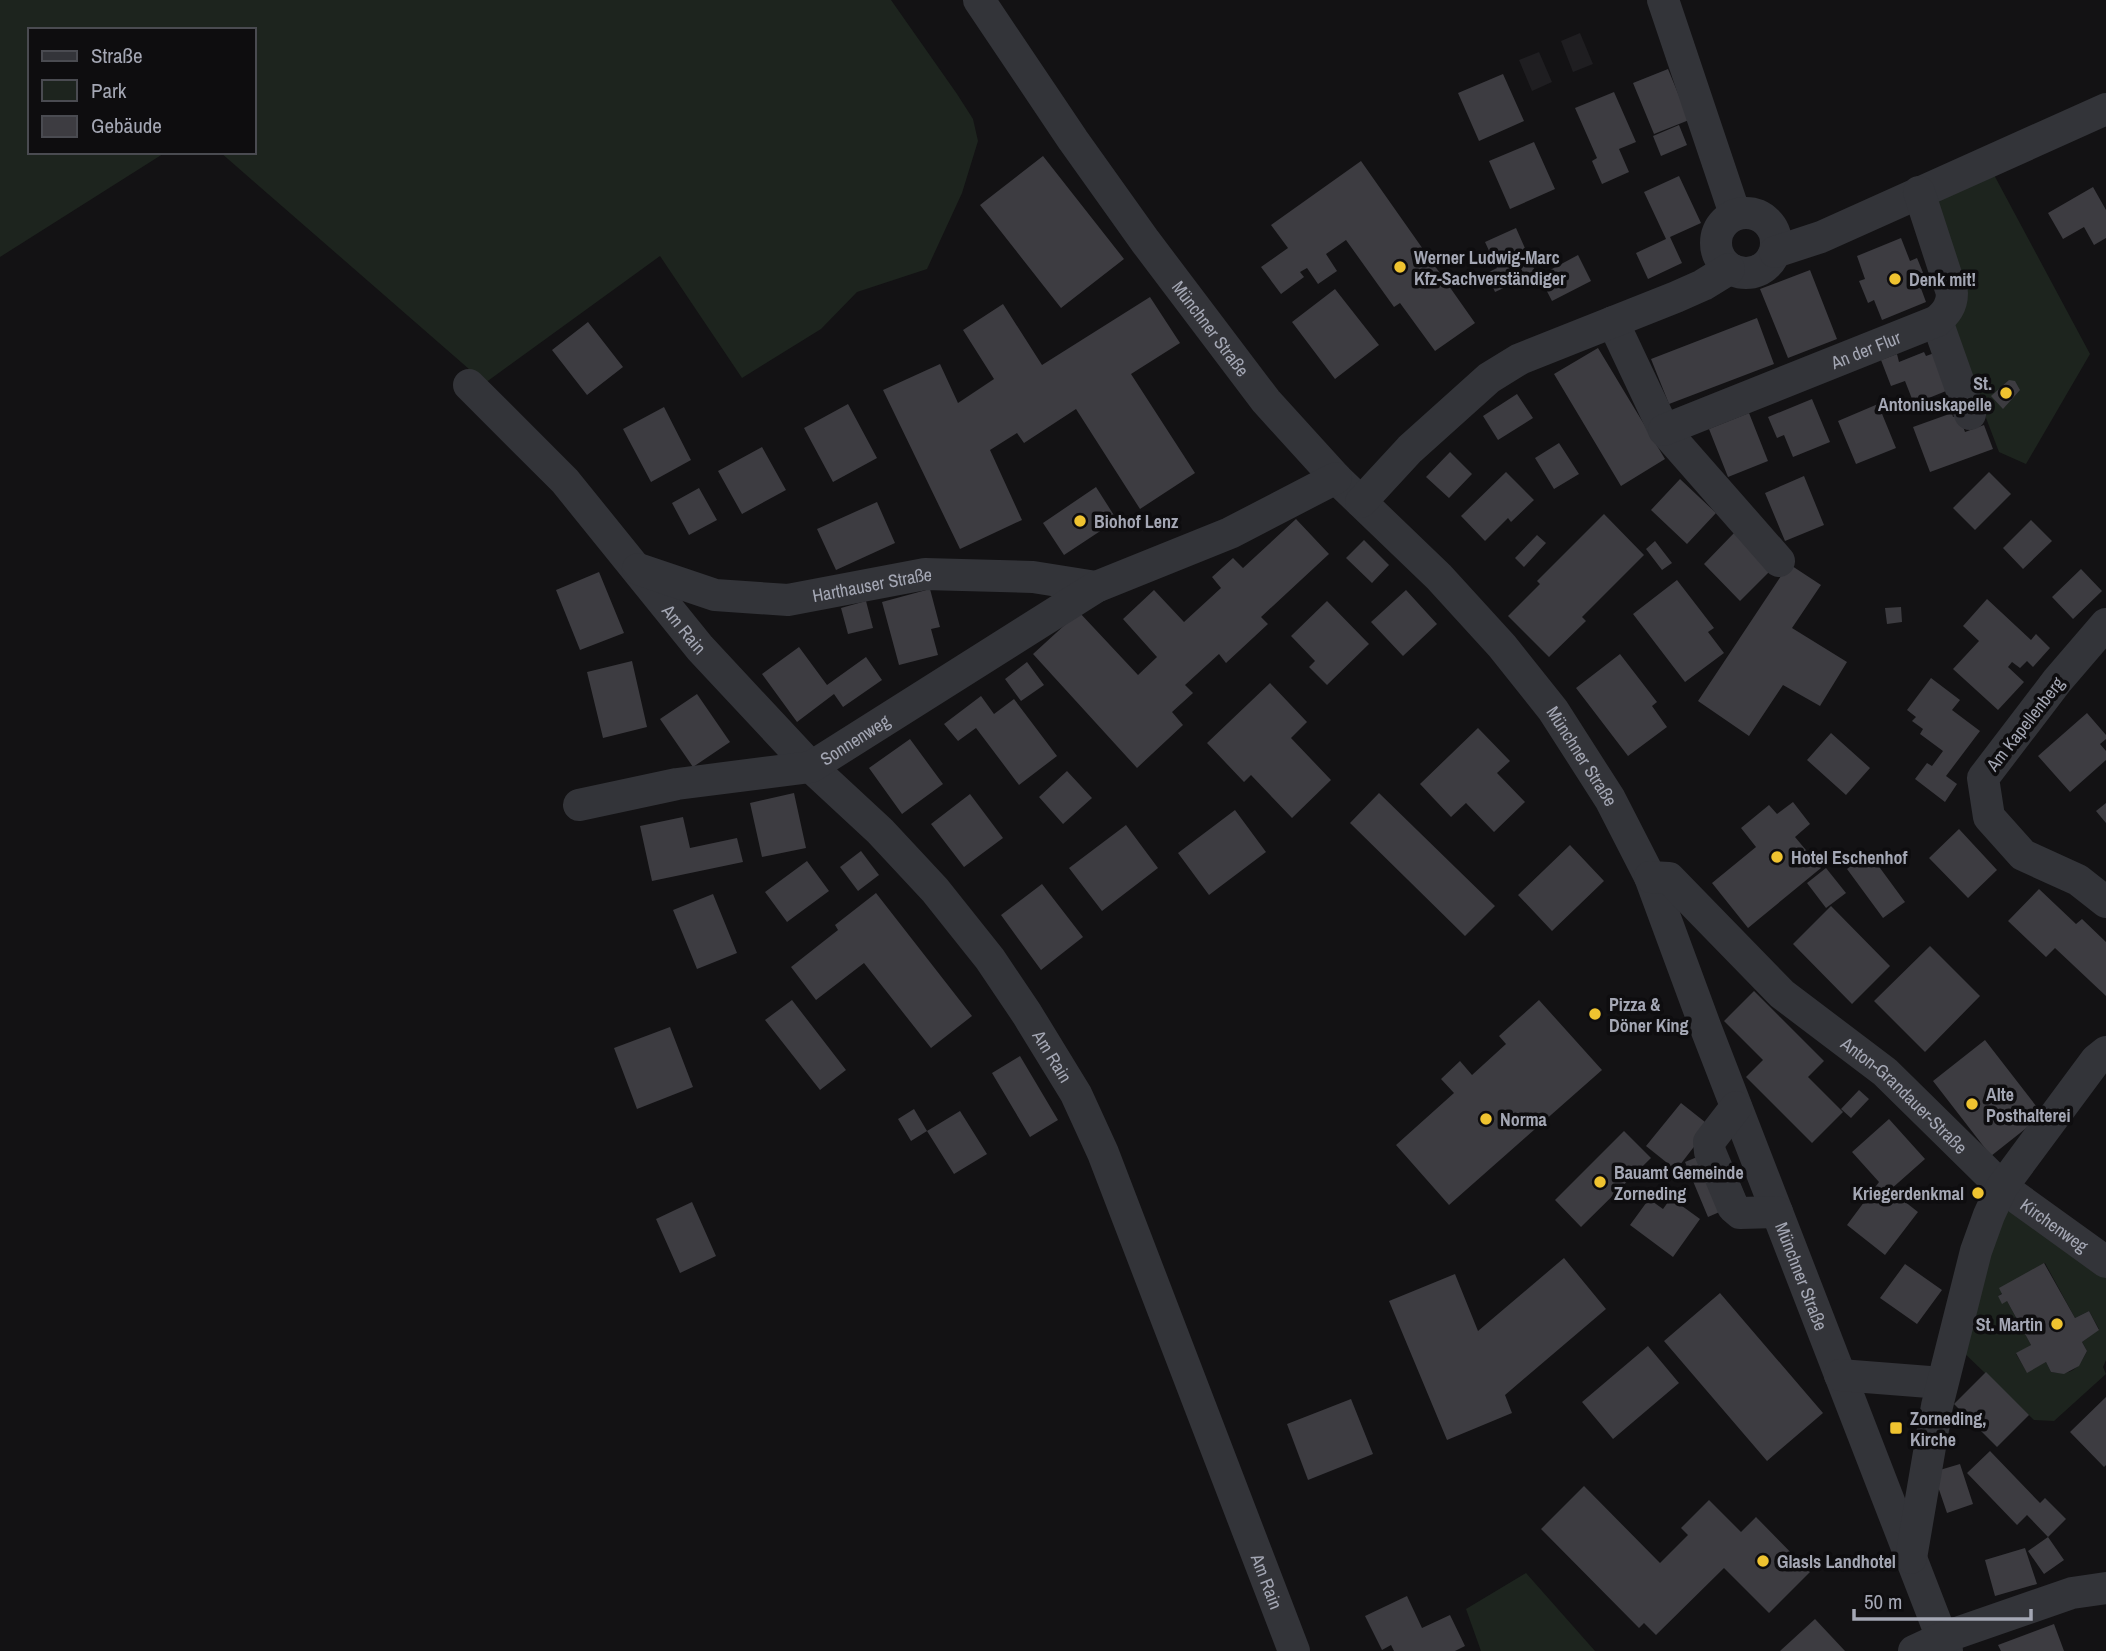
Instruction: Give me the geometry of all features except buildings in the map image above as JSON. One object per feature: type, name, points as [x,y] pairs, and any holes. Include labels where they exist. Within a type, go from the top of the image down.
[{"type":"street","name":"Münchner Straße","points":[[979,0],[1065,129],[1266,401],[1336,478],[1439,577],[1533,684],[1594,771],[1650,877],[1910,1560],[1934,1647]]},
{"type":"street","points":[[1663,0],[1735,214]]},
{"type":"street","points":[[1775,252],[1821,237],[2106,109]]},
{"type":"street","points":[[1919,192],[1952,293],[1949,308],[1937,321],[1970,414]]},
{"type":"street","points":[[1746,212],[1757,215],[1767,221],[1774,230],[1775,252],[1771,260],[1756,272],[1747,274],[1729,269],[1717,254],[1716,235],[1727,219],[1735,214],[1746,212]]},
{"type":"street","points":[[1361,502],[1410,449],[1489,378],[1520,359],[1703,285],[1729,269]]},
{"type":"street","name":"An der Flur","points":[[1664,430],[1937,321]]},
{"type":"street","points":[[1613,322],[1664,430],[1779,561]]},
{"type":"street","points":[[470,385],[565,481],[638,569]]},
{"type":"street","points":[[1096,587],[1230,533],[1336,478]]},
{"type":"street","name":"Harthauser Straße","points":[[638,569],[715,596],[788,600],[925,574],[1032,577],[1096,587]]},
{"type":"street","name":"Am Rain","points":[[638,569],[700,648],[811,767],[880,831],[935,890],[990,959],[1076,1094],[1103,1153],[1294,1651]]},
{"type":"street","name":"Sonnenweg","points":[[579,805],[677,784],[811,767],[1096,587]]},
{"type":"street","name":"Am Kapellenberg","points":[[2106,624],[2057,681],[1983,778],[1989,817],[2022,855],[2078,880],[2106,902]]},
{"type":"street","name":"Anton-Grandauer-Straße","points":[[1650,877],[1669,878],[1782,993],[1885,1072],[2002,1187]]},
{"type":"street","points":[[1910,1560],[1942,1383],[1976,1251],[1989,1215],[2002,1187],[2068,1110],[2096,1060],[2106,1052]]},
{"type":"street","name":"Kirchenweg","points":[[2002,1187],[2106,1262]]},
{"type":"street","points":[[1840,1375],[1942,1383]]},
{"type":"street","points":[[1934,1647],[2072,1593],[2106,1588]]},
{"type":"shaded area","points":[[1580,33],[1593,64],[1573,72],[1561,41]]},
{"type":"shaded area","points":[[1539,52],[1552,82],[1532,91],[1519,60]]},
{"type":"green space","points":[[0,0],[891,0],[973,119],[978,141],[962,193],[927,269],[857,292],[821,329],[742,378],[660,256],[485,383],[222,154],[256,154],[256,28],[28,28],[28,154],[163,154],[0,257]]},
{"type":"green space","points":[[1993,173],[2090,354],[2026,464],[1999,452],[1975,389],[1986,382],[1974,388],[1953,331],[1928,200]]},
{"type":"green space","points":[[2018,1209],[2100,1270],[2106,1278],[2106,1360],[2103,1367],[2106,1374],[2054,1421],[2034,1420],[1960,1349],[1976,1285],[2006,1212]],"holes":[[[2045,1263],[2075,1318],[2089,1311],[2099,1329],[2082,1342],[2087,1351],[2077,1367],[2064,1373],[2051,1372],[2046,1362],[2027,1372],[2016,1354],[2031,1345],[2007,1301],[1998,1296]]]},
{"type":"green space","points":[[1526,1573],[1595,1651],[1481,1651],[1466,1609]]},
{"type":"place","name":"Werner Ludwig-Marc Kfz-Sachverständiger","points":[[1400,267]]},
{"type":"place","name":"Denk mit!","points":[[1895,279]]},
{"type":"place","name":"St. Antoniuskapelle","points":[[2006,393]]},
{"type":"place","name":"Biohof Lenz","points":[[1080,521]]},
{"type":"place","name":"Hotel Eschenhof","points":[[1777,857]]},
{"type":"place","name":"Pizza & Döner King","points":[[1595,1014]]},
{"type":"place","name":"Alte Posthalterei","points":[[1972,1104]]},
{"type":"place","name":"Norma","points":[[1486,1119]]},
{"type":"place","name":"Bauamt Gemeinde Zorneding","points":[[1600,1182]]},
{"type":"place","name":"Kriegerdenkmal","points":[[1978,1193]]},
{"type":"place","name":"St. Martin","points":[[2057,1324]]},
{"type":"place","name":"Zorneding, Kirche","points":[[1896,1428]]},
{"type":"place","name":"Glasls Landhotel","points":[[1763,1561]]}]
